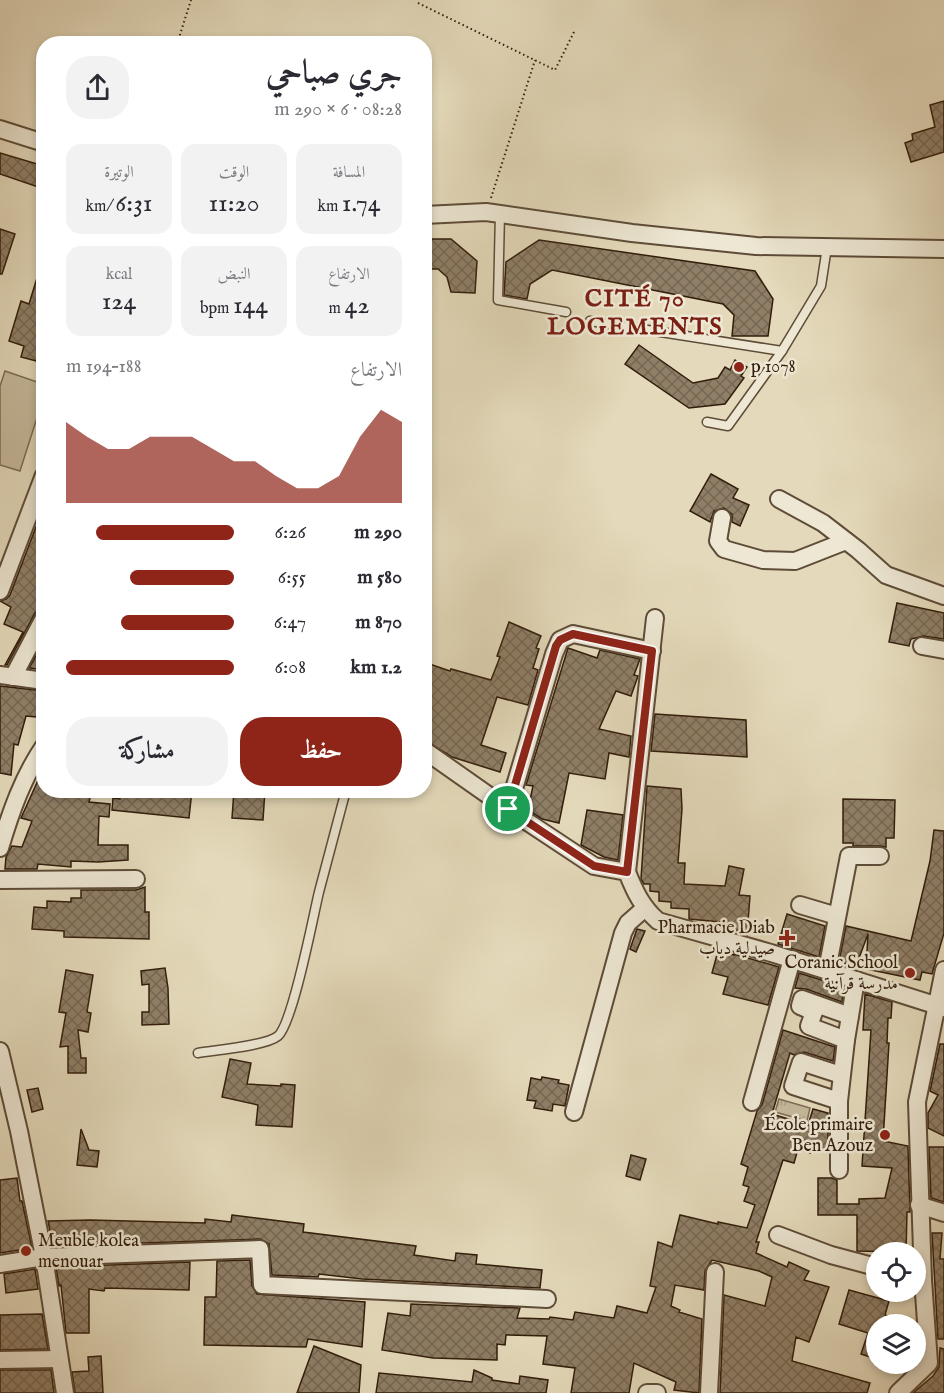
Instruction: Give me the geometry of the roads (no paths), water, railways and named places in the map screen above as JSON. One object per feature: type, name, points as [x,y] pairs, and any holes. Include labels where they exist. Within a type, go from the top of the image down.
[{"type":"street","points":[[0,129],[36,140]]},
{"type":"street","points":[[432,215],[493,213],[632,233],[756,246],[944,249]]},
{"type":"street","points":[[0,591],[36,496]]},
{"type":"street","points":[[779,499],[823,523],[886,575],[944,596]]},
{"type":"street","points":[[722,518],[718,541],[724,549],[763,560],[795,561],[846,541]]},
{"type":"street","points":[[655,618],[627,872],[636,895],[645,908],[658,921],[792,959],[940,1007]]},
{"type":"street","points":[[36,631],[7,676],[36,680]]},
{"type":"street","points":[[508,809],[550,665],[560,640],[573,634],[652,651]]},
{"type":"street","points":[[922,646],[944,650]]},
{"type":"street","points":[[432,756],[594,866],[627,872]]},
{"type":"street","points":[[0,848],[18,795],[36,758]]},
{"type":"street","points":[[0,794],[18,795]]},
{"type":"street","points":[[826,970],[849,856],[880,856]]},
{"type":"street","points":[[0,880],[136,879]]},
{"type":"street","points":[[800,905],[837,916]]},
{"type":"street","points":[[574,1112],[623,933],[628,923],[645,908]]},
{"type":"street","points":[[752,1102],[792,959]]},
{"type":"street","points":[[920,1242],[917,1102],[940,1007],[944,970]]},
{"type":"street","points":[[838,1170],[839,1101],[856,980]]},
{"type":"street","points":[[846,1040],[808,1026],[814,1012],[800,1006],[802,999],[850,1016]]},
{"type":"street","points":[[0,1051],[19,1131],[44,1257],[65,1393]]},
{"type":"street","points":[[839,1101],[794,1086],[801,1062],[842,1075]]},
{"type":"street","points":[[920,1205],[944,1213]]},
{"type":"street","points":[[778,1235],[831,1255],[866,1264]]},
{"type":"street","points":[[0,1264],[44,1257],[260,1249],[262,1285],[547,1299]]},
{"type":"street","points":[[709,1393],[715,1272]]},
{"type":"street","points":[[898,1393],[929,1363],[922,1302]]},
{"type":"street","points":[[0,1360],[59,1359]]},
{"type":"street","points":[[647,1393],[657,1393]]},
{"type":"lane","points":[[493,213],[498,300],[566,312]]},
{"type":"lane","points":[[707,422],[728,426],[782,351],[821,286],[827,247]]},
{"type":"lane","points":[[590,321],[782,351]]},
{"type":"lane","points":[[198,1053],[267,1042],[279,1035],[288,1015],[299,976],[344,798]]},
{"type":"place","name":"p 1078","points":[[739,367]]},
{"type":"place","name":"Pharmacie Diab صيدلية دياب","points":[[787,938]]},
{"type":"place","name":"Coranic School مدرسة قرآنية","points":[[910,973]]},
{"type":"place","name":"École primaire Ben Azouz","points":[[885,1135]]},
{"type":"place","name":"Meuble kolea menouar","points":[[26,1251]]},
{"type":"district","name":"CITÉ 70 LOGEMENTS","points":[[635,313]]}]
